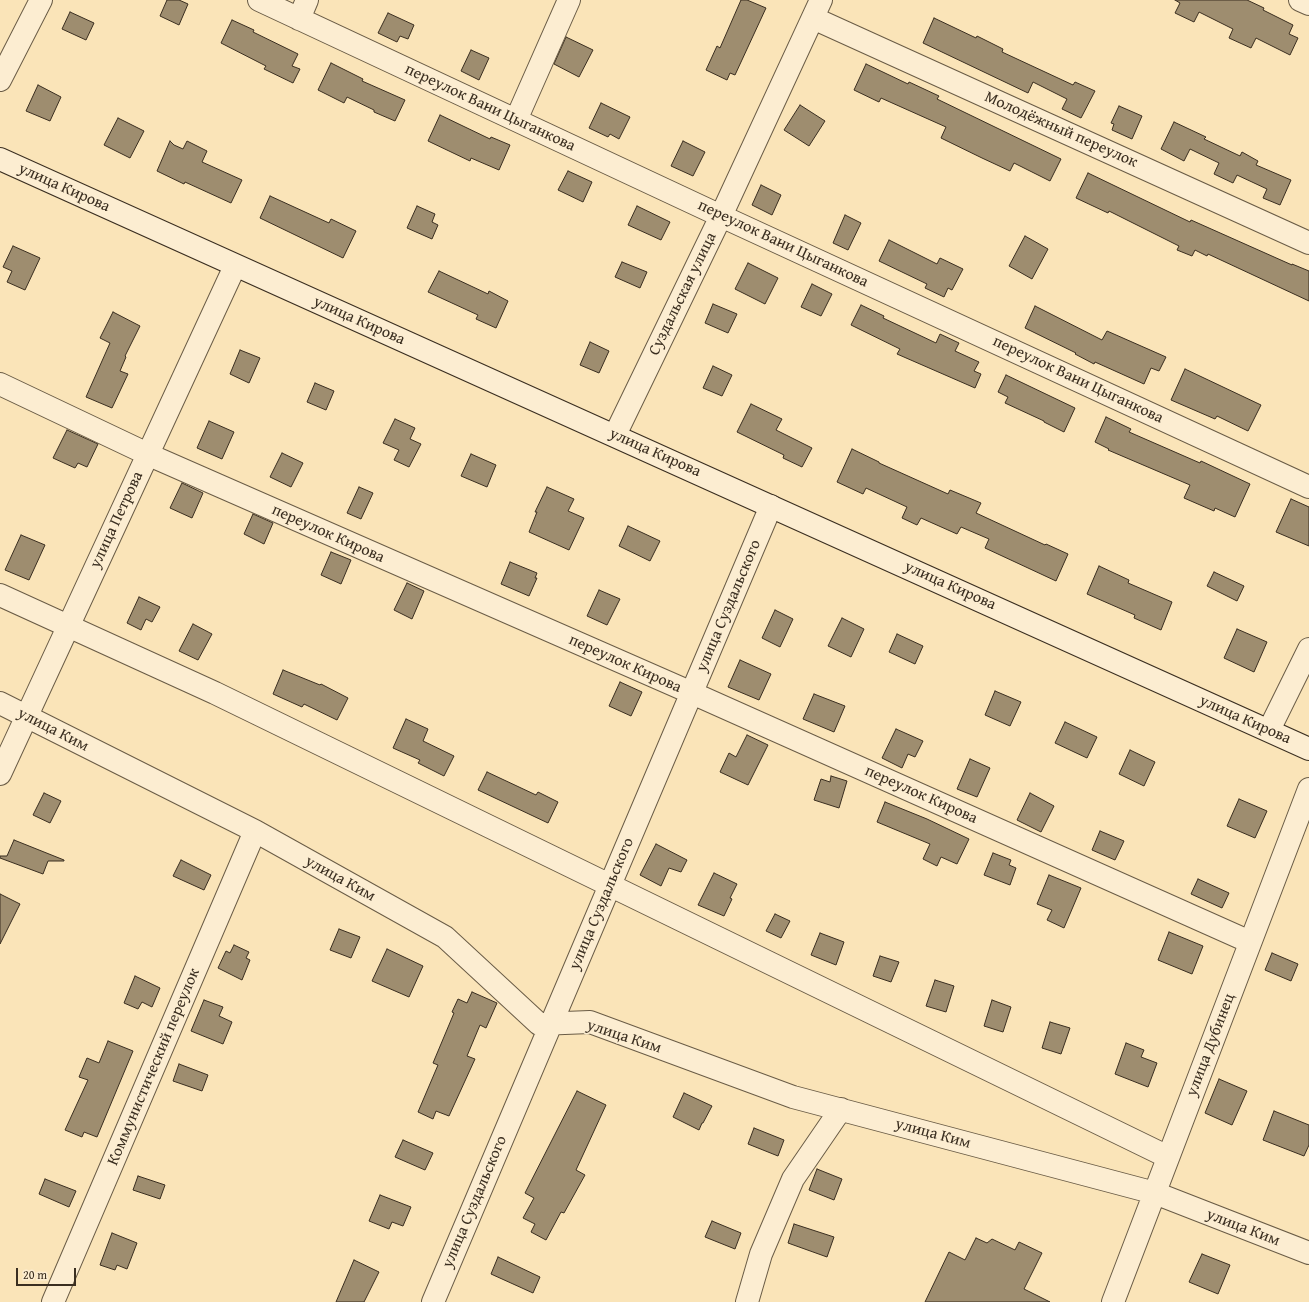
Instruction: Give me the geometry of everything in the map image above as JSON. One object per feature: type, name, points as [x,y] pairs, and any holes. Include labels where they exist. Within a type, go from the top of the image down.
[{"type":"street","points":[[0,80],[41,0]]},
{"type":"street","name":"переулок Вани Цыганкова","points":[[259,0],[303,9],[516,120],[1309,487]]},
{"type":"street","points":[[516,120],[569,0]]},
{"type":"street","points":[[1300,0],[1309,4]]},
{"type":"street","name":"Суздальская улица","points":[[615,435],[721,216],[817,9]]},
{"type":"street","name":"Молодёжный переулок","points":[[817,9],[1309,243]]},
{"type":"street","name":"улица Кирова","points":[[0,159],[1309,749]]},
{"type":"street","name":"улица Петрова","points":[[0,774],[235,266]]},
{"type":"street","name":"переулок Кирова","points":[[0,384],[148,454],[692,693],[1250,942]]},
{"type":"street","name":"улица Суздальского","points":[[433,1302],[771,506]]},
{"type":"street","points":[[0,595],[214,693],[1168,1157]]},
{"type":"street","points":[[1269,730],[1309,649]]},
{"type":"street","name":"улица Ким","points":[[0,703],[255,831],[445,937],[539,1024],[590,1022],[793,1097],[1155,1193],[1309,1253]]},
{"type":"street","name":"улица Дубинец","points":[[1113,1302],[1309,789]]},
{"type":"street","name":"Коммунистический переулок","points":[[53,1302],[255,831]]},
{"type":"street","points":[[747,1302],[761,1254],[793,1179],[840,1109]]},
{"type":"building","points":[[167,0],[179,0],[188,4],[179,25],[160,16]]},
{"type":"building","points":[[741,0],[747,0],[766,8],[735,75],[730,73],[727,80],[706,70],[717,46],[720,48]]},
{"type":"building","points":[[1175,0],[1247,0],[1293,25],[1289,34],[1298,38],[1290,55],[1256,38],[1251,48],[1229,38],[1233,29],[1199,12],[1194,22],[1175,13],[1180,3]]},
{"type":"building","points":[[70,12],[94,23],[86,40],[62,29]]},
{"type":"building","points":[[388,13],[414,25],[408,39],[400,36],[397,42],[378,33]]},
{"type":"building","points":[[934,18],[976,38],[977,36],[1003,49],[1002,52],[1073,85],[1075,82],[1095,91],[1081,118],[1062,109],[1067,99],[1033,82],[1028,93],[923,43]]},
{"type":"building","points":[[232,20],[298,54],[292,66],[300,69],[293,83],[264,69],[266,66],[221,43]]},
{"type":"building","points":[[566,37],[593,50],[579,77],[554,64]]},
{"type":"building","points":[[471,50],[489,58],[479,80],[461,71]]},
{"type":"building","points":[[331,63],[363,79],[362,81],[405,100],[395,121],[374,112],[374,110],[347,97],[344,103],[318,90]]},
{"type":"building","points":[[866,64],[908,84],[909,82],[939,96],[937,99],[1061,159],[1050,181],[1014,163],[1010,171],[982,158],[941,138],[946,127],[881,98],[879,102],[854,90]]},
{"type":"building","points":[[38,85],[61,97],[50,121],[26,111]]},
{"type":"building","points":[[601,103],[630,117],[619,139],[610,134],[608,137],[589,128]]},
{"type":"building","points":[[800,105],[825,121],[809,146],[784,130]]},
{"type":"building","points":[[1119,106],[1142,116],[1132,139],[1112,130],[1114,124],[1111,123]]},
{"type":"building","points":[[440,115],[490,139],[491,137],[510,145],[499,170],[471,158],[470,161],[428,141]]},
{"type":"building","points":[[118,118],[144,131],[130,158],[104,145]]},
{"type":"building","points":[[1174,122],[1206,137],[1204,139],[1240,156],[1242,152],[1258,161],[1256,165],[1291,180],[1280,205],[1263,198],[1267,189],[1237,175],[1233,183],[1214,174],[1219,163],[1190,149],[1184,161],[1161,149]]},
{"type":"building","points":[[170,141],[174,145],[183,149],[187,141],[207,151],[202,162],[242,180],[231,203],[185,182],[184,184],[157,171]]},
{"type":"building","points":[[683,141],[705,152],[693,176],[671,166]]},
{"type":"building","points":[[568,171],[592,182],[583,202],[558,190]]},
{"type":"building","points":[[1088,173],[1190,222],[1191,220],[1292,265],[1309,271],[1309,301],[1208,254],[1207,256],[1195,250],[1192,256],[1177,250],[1179,246],[1109,211],[1108,213],[1076,198]]},
{"type":"building","points":[[761,185],[781,195],[772,215],[752,205]]},
{"type":"building","points":[[270,196],[329,223],[331,219],[356,231],[343,258],[260,218]]},
{"type":"building","points":[[417,206],[435,214],[432,222],[438,225],[432,239],[407,228]]},
{"type":"building","points":[[637,206],[670,222],[661,240],[628,225]]},
{"type":"building","points":[[845,215],[861,223],[848,250],[833,243]]},
{"type":"building","points":[[1025,236],[1048,249],[1032,279],[1009,266]]},
{"type":"building","points":[[889,240],[937,264],[940,258],[963,269],[952,290],[948,288],[944,297],[925,288],[927,284],[879,261]]},
{"type":"building","points":[[13,246],[40,258],[25,290],[7,282],[12,271],[3,267]]},
{"type":"building","points":[[622,262],[647,272],[640,288],[615,277]]},
{"type":"building","points":[[748,263],[778,278],[765,304],[735,289]]},
{"type":"building","points":[[439,271],[488,294],[489,291],[508,301],[496,328],[476,319],[478,315],[428,292]]},
{"type":"building","points":[[812,284],[832,294],[821,316],[801,307]]},
{"type":"building","points":[[713,304],[737,314],[728,333],[705,323]]},
{"type":"building","points":[[861,305],[884,316],[883,318],[936,343],[940,334],[959,343],[955,351],[979,362],[974,371],[981,374],[975,388],[897,354],[900,349],[851,325]]},
{"type":"building","points":[[1035,306],[1102,340],[1107,331],[1166,357],[1159,371],[1151,368],[1144,384],[1095,362],[1094,364],[1075,354],[1076,353],[1025,328]]},
{"type":"building","points":[[113,312],[140,326],[125,356],[126,357],[120,371],[128,374],[112,408],[86,397],[110,343],[100,338]]},
{"type":"building","points":[[590,342],[609,351],[599,373],[580,365]]},
{"type":"building","points":[[240,350],[260,358],[249,383],[230,374]]},
{"type":"building","points":[[713,366],[732,375],[722,396],[703,388]]},
{"type":"building","points":[[1185,369],[1261,405],[1248,431],[1217,416],[1215,419],[1171,400]]},
{"type":"building","points":[[1006,375],[1075,408],[1064,432],[1005,403],[1008,397],[998,392]]},
{"type":"building","points":[[315,383],[334,391],[326,410],[307,402]]},
{"type":"building","points":[[751,404],[782,419],[776,430],[812,448],[802,467],[783,458],[784,455],[737,432]]},
{"type":"building","points":[[1106,417],[1131,429],[1129,432],[1200,463],[1201,461],[1250,484],[1235,517],[1215,508],[1214,511],[1184,498],[1190,485],[1108,450],[1109,449],[1095,442]]},
{"type":"building","points":[[395,419],[415,428],[410,439],[421,444],[409,467],[394,460],[399,450],[383,443]]},
{"type":"building","points":[[209,421],[234,432],[222,459],[197,448]]},
{"type":"building","points":[[67,430],[98,444],[87,467],[78,463],[75,468],[53,458]]},
{"type":"building","points":[[852,449],[879,463],[948,494],[950,490],[981,503],[976,513],[1068,554],[1056,581],[985,548],[989,539],[961,527],[957,534],[921,518],[917,525],[902,518],[907,507],[866,488],[863,494],[837,482]]},
{"type":"building","points":[[282,453],[303,463],[291,487],[270,477]]},
{"type":"building","points":[[471,454],[496,465],[487,487],[461,476]]},
{"type":"building","points":[[182,483],[203,493],[192,518],[170,508]]},
{"type":"building","points":[[359,487],[373,493],[361,519],[347,513]]},
{"type":"building","points":[[547,487],[574,499],[568,511],[584,518],[569,550],[529,532],[537,512],[535,512]]},
{"type":"building","points":[[1291,499],[1309,507],[1309,546],[1276,532]]},
{"type":"building","points":[[253,514],[273,523],[264,544],[244,534]]},
{"type":"building","points":[[628,526],[660,541],[650,561],[619,546]]},
{"type":"building","points":[[21,535],[45,545],[29,580],[5,570]]},
{"type":"building","points":[[331,552],[351,560],[341,584],[321,575]]},
{"type":"building","points":[[510,562],[537,573],[535,578],[537,578],[529,596],[501,584]]},
{"type":"building","points":[[1099,566],[1129,580],[1128,583],[1172,602],[1161,630],[1134,618],[1135,615],[1087,594]]},
{"type":"building","points":[[1214,572],[1244,586],[1237,601],[1207,586]]},
{"type":"building","points":[[407,583],[424,591],[412,619],[394,610]]},
{"type":"building","points":[[599,590],[620,599],[607,625],[587,616]]},
{"type":"building","points":[[139,597],[160,607],[152,622],[146,619],[141,630],[127,623]]},
{"type":"building","points":[[775,610],[793,619],[780,647],[762,638]]},
{"type":"building","points":[[842,618],[864,629],[851,657],[828,646]]},
{"type":"building","points":[[193,624],[212,634],[198,660],[179,651]]},
{"type":"building","points":[[1237,629],[1267,642],[1254,672],[1224,658]]},
{"type":"building","points":[[897,634],[923,646],[915,664],[889,652]]},
{"type":"building","points":[[740,660],[771,674],[759,700],[728,687]]},
{"type":"building","points":[[283,670],[320,685],[321,684],[348,698],[337,720],[304,704],[302,707],[273,694]]},
{"type":"building","points":[[620,682],[642,692],[631,716],[609,706]]},
{"type":"building","points":[[995,691],[1021,702],[1010,726],[985,715]]},
{"type":"building","points":[[814,694],[845,706],[834,732],[803,719]]},
{"type":"building","points":[[406,719],[428,729],[423,741],[454,756],[444,776],[418,763],[420,760],[393,748]]},
{"type":"building","points":[[1065,722],[1097,737],[1087,758],[1055,743]]},
{"type":"building","points":[[896,729],[923,741],[915,757],[908,754],[902,768],[882,758]]},
{"type":"building","points":[[747,735],[768,745],[748,785],[720,772],[729,753],[736,757]]},
{"type":"building","points":[[1130,750],[1155,762],[1144,786],[1119,774]]},
{"type":"building","points":[[970,759],[990,768],[977,797],[957,789]]},
{"type":"building","points":[[487,772],[536,795],[538,792],[558,802],[548,823],[478,790]]},
{"type":"building","points":[[831,776],[847,781],[839,808],[814,800],[821,779],[830,782]]},
{"type":"building","points":[[44,793],[61,801],[50,823],[33,815]]},
{"type":"building","points":[[1030,793],[1054,806],[1041,832],[1017,820]]},
{"type":"building","points":[[1239,799],[1267,811],[1255,838],[1227,826]]},
{"type":"building","points":[[885,802],[927,819],[969,839],[957,864],[941,857],[937,866],[923,859],[930,844],[877,822]]},
{"type":"building","points":[[1100,831],[1124,841],[1115,860],[1092,850]]},
{"type":"building","points":[[14,840],[64,861],[48,861],[43,874],[0,858],[0,856],[7,856]]},
{"type":"building","points":[[656,844],[687,860],[681,872],[669,868],[661,886],[640,875]]},
{"type":"building","points":[[993,853],[1011,860],[1009,865],[1016,868],[1010,885],[984,875]]},
{"type":"building","points":[[181,860],[211,875],[204,890],[173,876]]},
{"type":"building","points":[[714,873],[737,884],[730,898],[732,899],[724,916],[698,905]]},
{"type":"building","points":[[1049,875],[1081,888],[1064,928],[1047,920],[1052,910],[1037,904]]},
{"type":"building","points":[[1198,879],[1229,893],[1222,908],[1191,894]]},
{"type":"building","points":[[0,894],[20,904],[0,944]]},
{"type":"building","points":[[775,914],[790,921],[781,938],[766,931]]},
{"type":"building","points":[[339,929],[360,937],[351,958],[330,950]]},
{"type":"building","points":[[1169,932],[1203,946],[1192,974],[1158,960]]},
{"type":"building","points":[[820,933],[844,942],[836,965],[811,955]]},
{"type":"building","points":[[234,945],[249,952],[246,958],[250,960],[242,980],[218,968],[226,951],[230,953]]},
{"type":"building","points":[[387,949],[423,966],[409,997],[372,981]]},
{"type":"building","points":[[1272,953],[1298,964],[1291,981],[1265,970]]},
{"type":"building","points":[[880,956],[899,962],[891,982],[873,976]]},
{"type":"building","points":[[135,976],[160,988],[152,1007],[142,1002],[138,1009],[124,1003]]},
{"type":"building","points":[[935,980],[954,986],[946,1012],[926,1006]]},
{"type":"building","points":[[472,992],[497,1003],[486,1028],[480,1025],[467,1056],[475,1059],[449,1116],[436,1111],[433,1119],[418,1112],[438,1065],[433,1063],[454,1013],[452,1012],[458,999],[467,1003]]},
{"type":"building","points":[[204,1000],[223,1007],[219,1016],[232,1022],[223,1044],[191,1031]]},
{"type":"building","points":[[992,1000],[1011,1007],[1003,1032],[984,1026]]},
{"type":"building","points":[[1050,1022],[1070,1028],[1061,1054],[1042,1048]]},
{"type":"building","points":[[108,1041],[133,1051],[97,1137],[84,1132],[82,1137],[65,1130],[88,1080],[79,1077],[87,1058],[99,1063]]},
{"type":"building","points":[[1126,1043],[1144,1050],[1141,1057],[1157,1063],[1148,1087],[1115,1074]]},
{"type":"building","points":[[179,1064],[208,1075],[202,1091],[173,1081]]},
{"type":"building","points":[[1219,1079],[1247,1091],[1232,1125],[1205,1113]]},
{"type":"building","points":[[577,1091],[606,1105],[576,1170],[585,1175],[564,1213],[561,1212],[546,1240],[531,1232],[535,1224],[523,1218],[534,1198],[525,1193]]},
{"type":"building","points":[[684,1093],[712,1106],[699,1130],[673,1117]]},
{"type":"building","points":[[1274,1111],[1309,1125],[1309,1145],[1304,1156],[1263,1140]]},
{"type":"building","points":[[754,1128],[784,1140],[778,1156],[748,1144]]},
{"type":"building","points":[[403,1140],[433,1153],[425,1170],[395,1157]]},
{"type":"building","points":[[817,1169],[842,1179],[834,1200],[809,1190]]},
{"type":"building","points":[[138,1176],[165,1185],[160,1199],[133,1190]]},
{"type":"building","points":[[45,1179],[76,1191],[69,1207],[39,1194]]},
{"type":"building","points":[[380,1195],[411,1207],[403,1226],[392,1222],[389,1229],[369,1221]]},
{"type":"building","points":[[712,1221],[741,1233],[735,1249],[705,1237]]},
{"type":"building","points":[[794,1224],[834,1237],[827,1257],[788,1243]]},
{"type":"building","points":[[112,1233],[137,1243],[127,1269],[117,1265],[115,1270],[100,1265]]},
{"type":"building","points":[[976,1238],[987,1243],[992,1239],[1015,1250],[1019,1242],[1042,1253],[1024,1289],[1050,1302],[925,1302],[949,1252],[965,1260]]},
{"type":"building","points":[[1202,1254],[1230,1265],[1218,1294],[1189,1282]]},
{"type":"building","points":[[498,1257],[540,1277],[533,1293],[491,1274]]},
{"type":"building","points":[[354,1260],[379,1272],[364,1302],[336,1302]]}]
